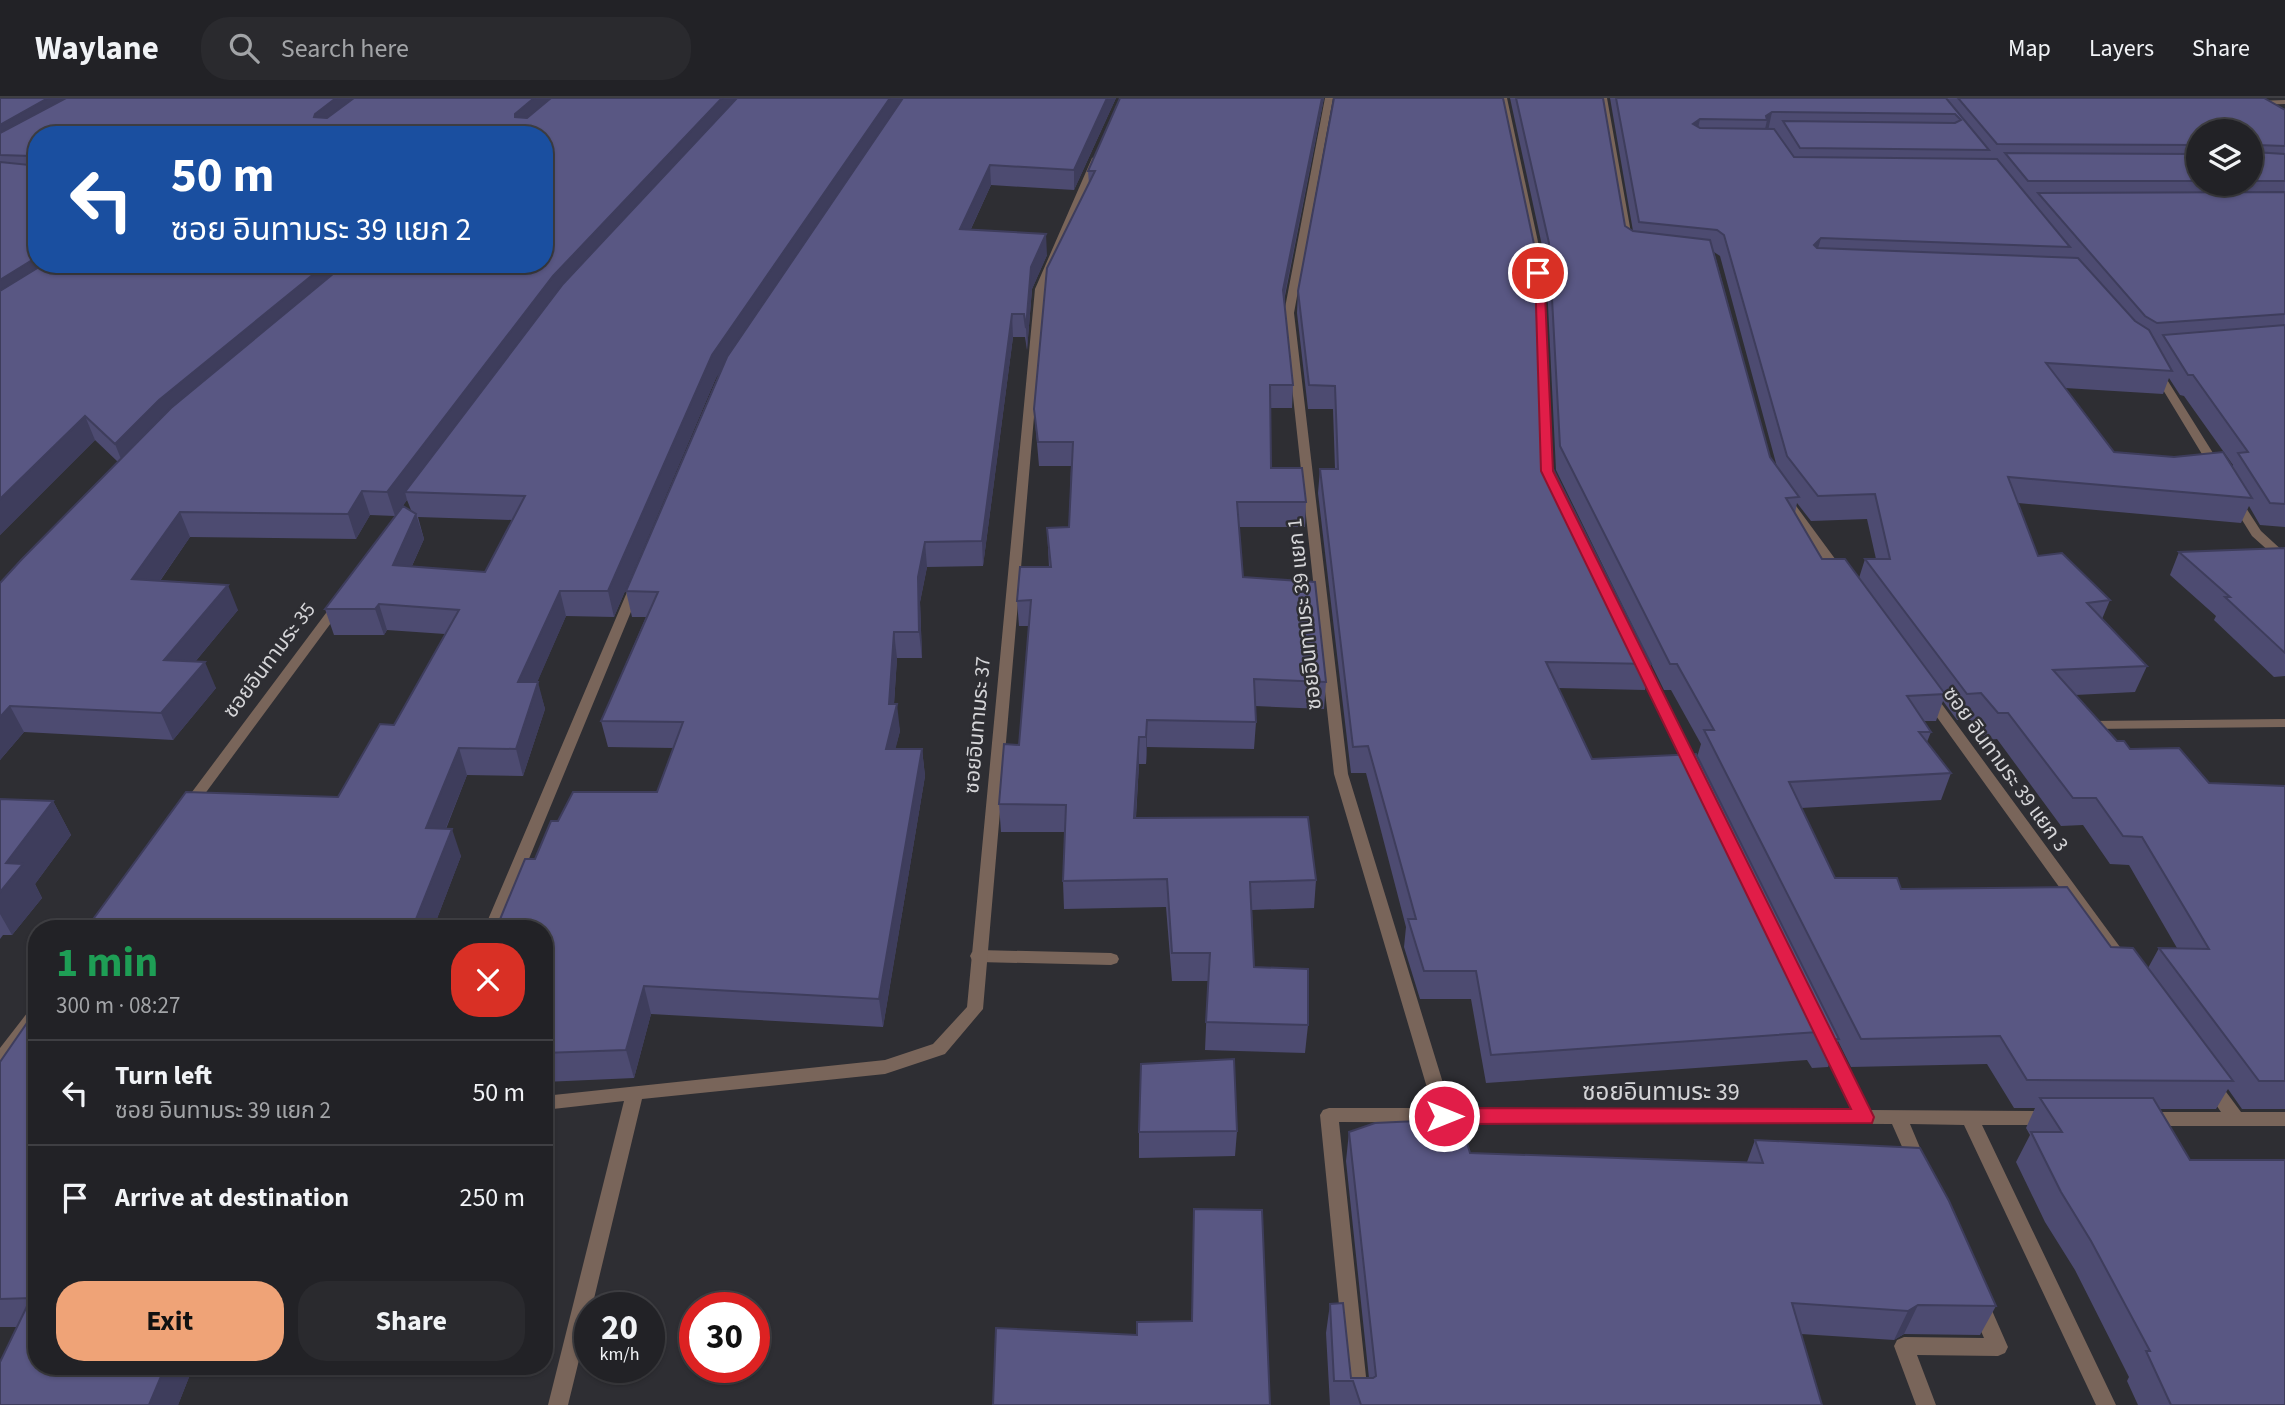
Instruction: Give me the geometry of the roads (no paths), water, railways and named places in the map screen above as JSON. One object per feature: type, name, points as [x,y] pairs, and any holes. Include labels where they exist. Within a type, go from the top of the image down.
[{"type":"street","name":"ซอยอินทามระ 39 แยก 1","points":[[1329,98],[1289,313],[1340,762],[1444,1116]]},
{"type":"street","points":[[1503,98],[1538,265],[1547,471],[1553,484]]},
{"type":"street","points":[[1603,98],[1629,247],[1645,250]]},
{"type":"street","points":[[2247,103],[2285,102]]},
{"type":"street","name":"ซอยอินทามระ 37","points":[[553,1102],[634,1096],[885,1067],[939,1049],[975,1009],[1040,289],[1101,147]]},
{"type":"street","points":[[2147,355],[2220,475]]},
{"type":"street","points":[[1772,481],[1846,581]]},
{"type":"street","points":[[2227,487],[2256,533],[2285,559]]},
{"type":"street","points":[[496,920],[643,570]]},
{"type":"street","name":"ซอยอินทามระ 35","points":[[181,817],[347,593]]},
{"type":"street","points":[[1633,645],[1699,781]]},
{"type":"street","name":"ซอย อินทามระ 39 แยก 3","points":[[1919,682],[2130,973]]},
{"type":"street","points":[[2091,724],[2285,723]]},
{"type":"street","points":[[978,956],[1111,959]]},
{"type":"street","points":[[0,1061],[28,1024]]},
{"type":"street","points":[[1822,1030],[1864,1117]]},
{"type":"street","points":[[2204,1074],[2236,1119]]},
{"type":"street","points":[[558,1405],[634,1096]]},
{"type":"street","name":"ซอยอินทามระ 39","points":[[1359,1405],[1329,1115],[2068,1118]]},
{"type":"street","points":[[1898,1118],[1925,1181]]},
{"type":"street","points":[[1970,1118],[2106,1405]]},
{"type":"street","points":[[2124,1118],[2285,1119]]},
{"type":"street","points":[[1926,1405],[1904,1346],[1998,1347],[1970,1283]]}]
